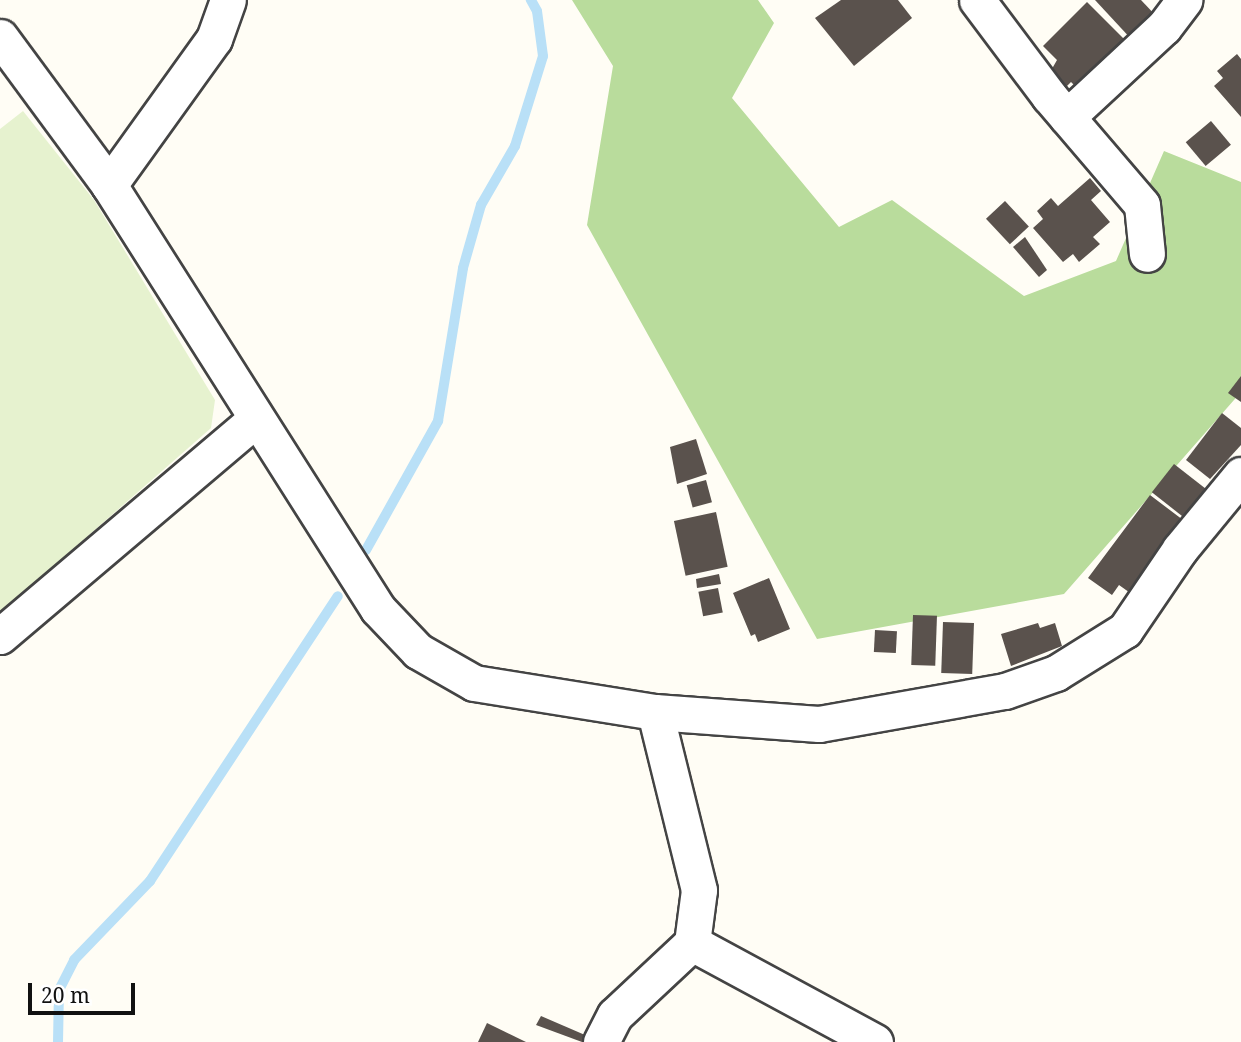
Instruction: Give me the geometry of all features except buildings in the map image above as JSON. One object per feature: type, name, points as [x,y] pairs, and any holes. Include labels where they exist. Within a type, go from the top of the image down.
[{"type":"street","points":[[110,185],[214,38],[228,0]]},
{"type":"street","points":[[977,0],[1067,117],[1142,205],[1147,254]]},
{"type":"street","points":[[1067,117],[1164,27],[1184,0]]},
{"type":"street","points":[[6,58],[110,185],[255,420],[378,609],[418,651],[474,683],[655,712],[819,724],[1005,691],[1056,673],[1125,630],[1180,549],[1241,475]]},
{"type":"street","points":[[0,636],[255,420]]},
{"type":"street","points":[[601,1042],[615,1015],[692,943],[699,890],[655,712]]},
{"type":"street","points":[[692,943],[874,1042]]},
{"type":"green space","points":[[572,0],[758,0],[774,23],[732,98],[839,227],[892,200],[1024,296],[1116,261],[1164,151],[1241,182],[1241,392],[1064,594],[817,639],[587,225],[613,66]]},
{"type":"green space","points":[[23,111],[94,200],[215,400],[211,428],[0,613],[0,129]]},
{"type":"waterway","points":[[366,550],[438,421],[463,268],[481,205],[515,146],[543,56],[537,11],[531,0]]},
{"type":"waterway","points":[[58,1042],[59,990],[74,960],[150,881],[338,596]]}]
